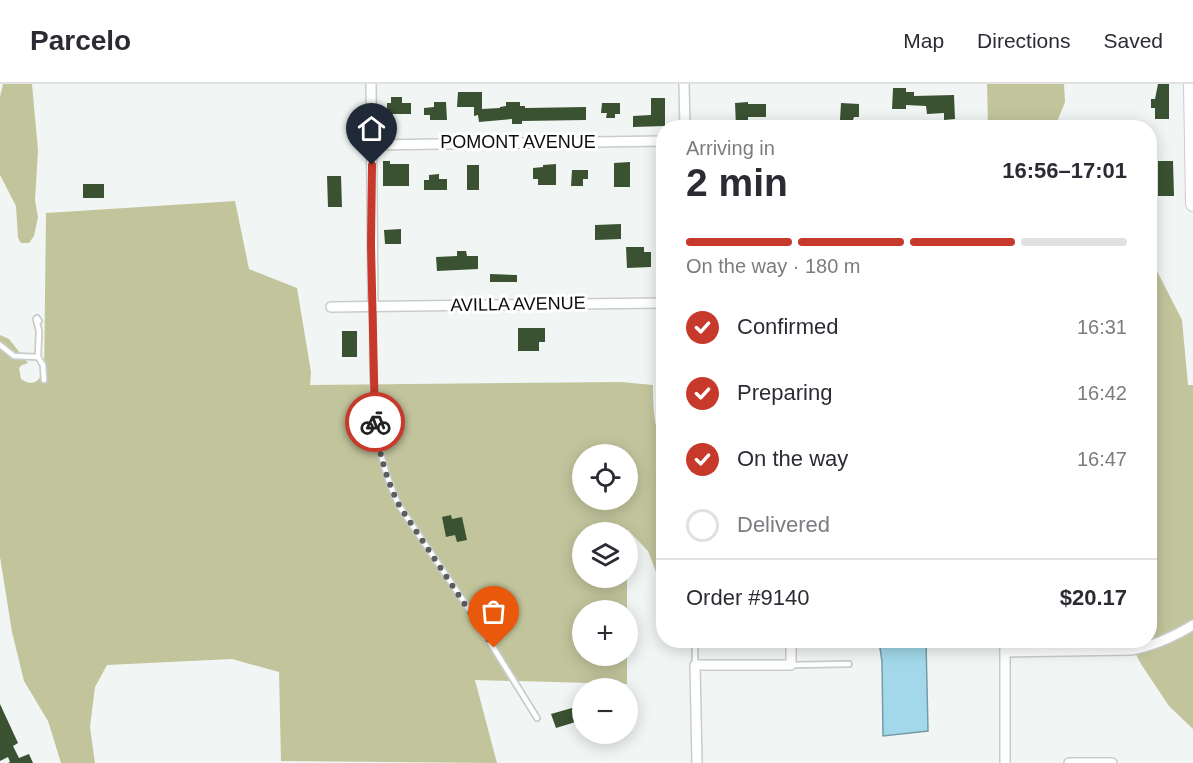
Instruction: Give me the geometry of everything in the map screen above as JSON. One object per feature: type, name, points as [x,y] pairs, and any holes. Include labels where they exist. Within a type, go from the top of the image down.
[{"type":"street","points":[[371,84],[371,245],[374,306]]},
{"type":"street","points":[[684,84],[685,120]]},
{"type":"street","points":[[1191,84],[1193,204]]},
{"type":"street","name":"POMONT AVENUE","points":[[372,145],[656,141]]},
{"type":"street","name":"AVILLA AVENUE","points":[[331,307],[656,303]]},
{"type":"street","points":[[1157,643],[1170,639],[1193,625]]},
{"type":"street","points":[[697,763],[695,665],[791,664],[791,648]]},
{"type":"street","points":[[1005,648],[1005,763]]},
{"type":"street","points":[[1005,652],[1138,648]]},
{"type":"street","points":[[1069,763],[1112,763]]},
{"type":"lane","points":[[374,306],[375,416],[384,469],[390,488],[400,507],[473,615],[537,718]]},
{"type":"lane","points":[[38,322],[38,357],[43,365],[45,380]]},
{"type":"lane","points":[[0,345],[14,356],[38,357]]},
{"type":"lane","points":[[695,648],[695,665]]},
{"type":"lane","points":[[791,664],[849,664]]},
{"type":"green space","points":[[3,84],[32,84],[38,150],[35,200],[38,217],[34,236],[29,243],[21,243],[18,238],[16,206],[0,175],[0,97]]},
{"type":"green space","points":[[987,84],[1064,84],[1065,102],[1058,120],[988,120]]},
{"type":"green space","points":[[235,201],[249,269],[297,288],[311,372],[310,385],[621,382],[653,385],[656,426],[656,572],[648,551],[638,541],[638,522],[572,522],[572,588],[627,588],[627,600],[572,600],[572,666],[627,666],[627,678],[572,678],[572,683],[475,680],[497,763],[281,761],[279,672],[232,659],[107,665],[95,687],[90,727],[95,763],[61,763],[48,721],[24,681],[12,632],[0,557],[0,335],[9,339],[28,363],[19,368],[21,379],[32,383],[41,376],[44,379],[46,213]]},
{"type":"green space","points":[[1157,272],[1182,320],[1188,385],[1193,385],[1193,729],[1169,706],[1133,648],[1157,648]]},
{"type":"water","points":[[880,648],[926,648],[928,731],[883,736]]},
{"type":"building","points":[[1158,84],[1169,84],[1169,119],[1155,119],[1155,108],[1151,108],[1151,99],[1155,99]]},
{"type":"building","points":[[893,88],[906,88],[906,92],[914,92],[914,96],[954,95],[955,119],[944,120],[944,113],[927,114],[926,106],[906,105],[906,109],[892,109]]},
{"type":"building","points":[[458,92],[482,92],[482,109],[500,108],[506,106],[506,102],[520,102],[520,106],[525,106],[525,108],[586,107],[586,120],[522,121],[522,124],[512,124],[512,119],[479,122],[478,115],[474,116],[474,107],[457,107]]},
{"type":"building","points":[[391,97],[402,97],[402,103],[411,103],[411,114],[387,114],[387,103],[391,103]]},
{"type":"building","points":[[651,98],[665,98],[665,120],[656,120],[656,126],[633,127],[633,116],[651,115]]},
{"type":"building","points":[[434,102],[446,102],[447,120],[430,120],[430,115],[424,115],[424,108],[434,107]]},
{"type":"building","points":[[602,103],[620,103],[620,114],[615,114],[615,118],[606,118],[607,113],[601,113]]},
{"type":"building","points":[[735,103],[766,104],[766,117],[736,120]]},
{"type":"building","points":[[841,103],[859,104],[859,117],[854,117],[853,120],[840,120]]},
{"type":"building","points":[[383,161],[390,161],[390,164],[409,164],[409,186],[383,186]]},
{"type":"building","points":[[1158,161],[1173,161],[1174,196],[1158,196]]},
{"type":"building","points":[[630,162],[630,187],[614,187],[614,163]]},
{"type":"building","points":[[556,164],[556,185],[538,185],[538,179],[533,179],[533,168]]},
{"type":"building","points":[[467,165],[479,165],[479,190],[467,190]]},
{"type":"building","points":[[572,170],[588,170],[588,179],[583,179],[583,186],[571,186]]},
{"type":"building","points":[[439,174],[439,179],[447,179],[447,190],[424,190],[424,180],[429,180],[429,175]]},
{"type":"building","points":[[327,176],[341,176],[342,207],[328,207]]},
{"type":"building","points":[[83,184],[104,184],[104,198],[83,198]]},
{"type":"building","points":[[621,224],[621,239],[595,240],[595,225]]},
{"type":"building","points":[[401,229],[401,244],[385,244],[384,230]]},
{"type":"building","points":[[626,247],[644,247],[644,252],[651,252],[651,267],[627,268]]},
{"type":"building","points":[[457,251],[466,251],[467,256],[478,256],[478,269],[437,271],[436,257],[457,256]]},
{"type":"building","points":[[490,274],[517,275],[517,282],[490,282]]},
{"type":"building","points":[[518,328],[545,328],[545,342],[539,342],[539,351],[518,351]]},
{"type":"building","points":[[342,331],[357,331],[357,357],[342,357]]},
{"type":"building","points":[[451,515],[452,519],[462,517],[467,540],[457,542],[455,535],[446,537],[442,517]]},
{"type":"building","points":[[0,704],[18,743],[13,746],[19,758],[29,754],[33,763],[8,763],[10,762],[8,757],[0,761]]},
{"type":"building","points":[[572,708],[572,723],[556,728],[551,714]]},
{"type":"way so far","points":[[375,422],[384,469],[390,488],[400,507],[494,648]]},
{"type":"route","points":[[372,165],[371,245],[375,422]]}]
